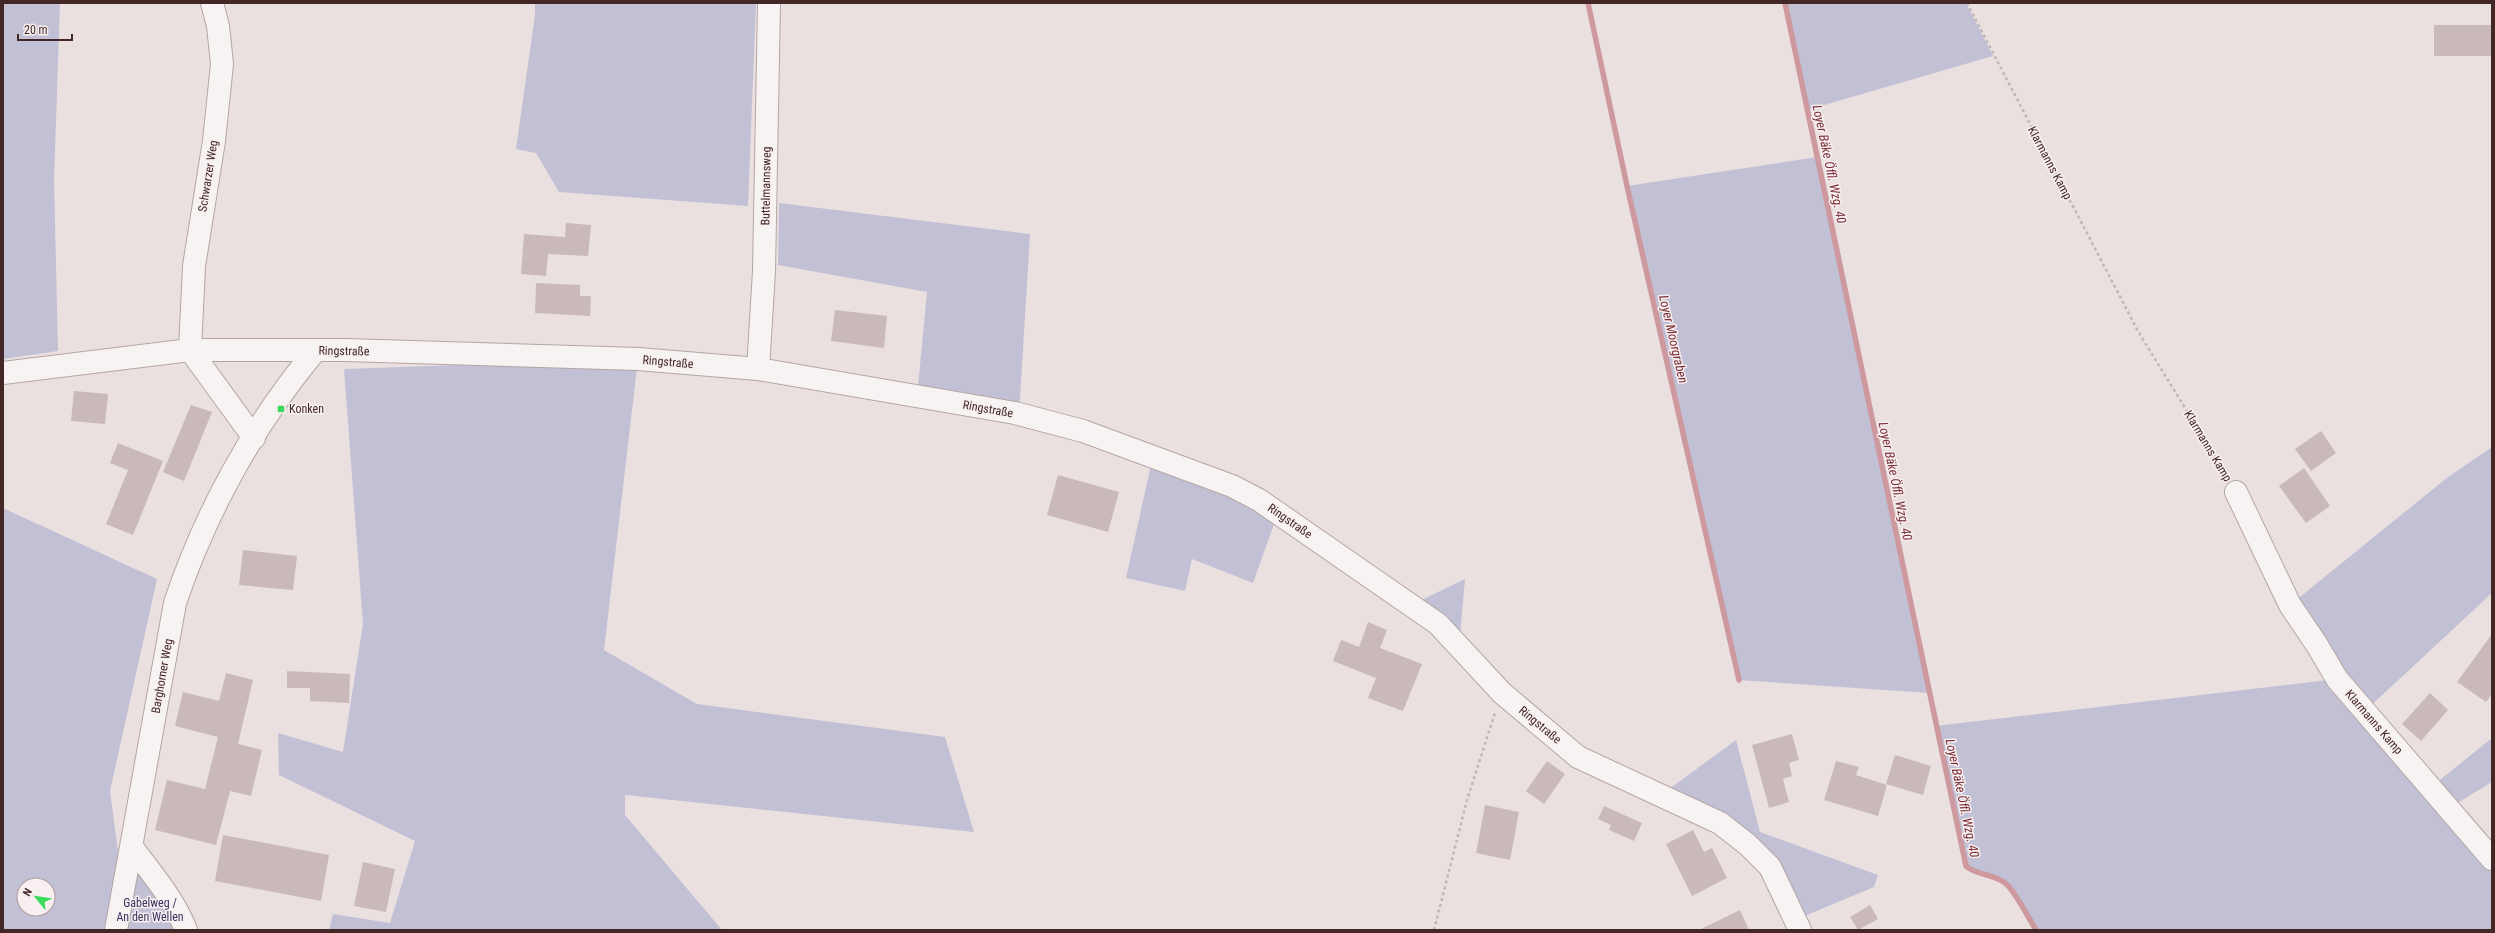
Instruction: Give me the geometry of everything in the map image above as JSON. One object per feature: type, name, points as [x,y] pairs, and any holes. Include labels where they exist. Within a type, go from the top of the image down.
[{"type":"street","name":"Schwarzer Weg","points":[[190,350],[194,266],[214,141],[222,64],[218,26],[212,3]]},
{"type":"street","name":"Buttelmannsweg","points":[[758,369],[764,271],[769,3]]},
{"type":"street","name":"Ringstraße","points":[[3,373],[190,350],[315,351],[638,359],[758,369],[1015,414],[1083,431],[1232,486],[1259,500],[1438,624],[1502,693],[1578,757],[1720,823],[1748,845],[1770,868],[1800,930]]},
{"type":"street","points":[[190,350],[254,438]]},
{"type":"street","name":"Barghorner Weg","points":[[116,930],[175,604],[194,551],[254,438],[290,381],[315,351]]},
{"type":"street","name":"Klarmanns Kamp","points":[[2236,492],[2290,605],[2317,645],[2337,679],[2492,859]]},
{"type":"street","points":[[132,847],[168,895],[179,912],[186,930]]},
{"type":"path","name":"Klarmanns Kamp","points":[[1967,3],[2139,334],[2236,492]]},
{"type":"path","points":[[1434,930],[1467,800],[1502,693]]},
{"type":"green space","points":[[3,3],[60,3],[54,179],[58,351],[3,359]]},
{"type":"green space","points":[[535,3],[756,3],[748,206],[559,192],[536,153],[516,149],[535,15]]},
{"type":"green space","points":[[1785,3],[1966,3],[1993,56],[1807,110]]},
{"type":"green space","points":[[1817,157],[1929,693],[1739,680],[1627,186]]},
{"type":"green space","points":[[779,203],[1030,234],[1019,415],[917,397],[927,292],[778,265]]},
{"type":"green space","points":[[638,359],[604,650],[697,704],[945,737],[974,832],[625,795],[625,815],[722,930],[329,930],[333,914],[390,923],[415,841],[279,775],[278,733],[343,752],[363,624],[344,369]]},
{"type":"green space","points":[[2492,447],[2492,593],[2365,711],[2431,787],[2492,738],[2492,782],[2449,808],[2492,859],[2492,930],[2035,930],[2016,897],[2005,883],[1966,866],[1935,726],[2337,679],[2290,605],[2448,477]]},
{"type":"green space","points":[[1153,456],[1278,513],[1253,583],[1192,559],[1185,591],[1126,578]]},
{"type":"green space","points":[[3,508],[157,579],[110,791],[118,852],[105,930],[3,930]]},
{"type":"green space","points":[[1465,579],[1459,647],[1411,605]]},
{"type":"green space","points":[[1736,740],[1760,832],[1878,875],[1874,887],[1795,920],[1770,867],[1661,795]]},
{"type":"green space","name":"Gabelweg / An den Wellen","points":[[139,863],[180,930],[125,930]]},
{"type":"building","points":[[2434,25],[2492,25],[2492,56],[2434,56]]},
{"type":"building","points":[[566,223],[591,225],[588,256],[548,254],[546,276],[521,274],[524,234],[565,237]]},
{"type":"building","points":[[536,283],[580,285],[580,296],[591,296],[590,316],[535,313]]},
{"type":"building","points":[[835,310],[887,316],[884,348],[831,341]]},
{"type":"building","points":[[74,391],[108,394],[105,424],[71,421]]},
{"type":"building","points":[[191,405],[212,412],[184,481],[163,472]]},
{"type":"building","points":[[2321,431],[2336,453],[2311,471],[2295,449]]},
{"type":"building","points":[[118,443],[163,461],[133,535],[106,524],[128,470],[110,463]]},
{"type":"building","points":[[2304,468],[2330,506],[2306,523],[2279,486]]},
{"type":"building","points":[[1058,475],[1119,492],[1108,532],[1047,515]]},
{"type":"building","points":[[243,550],[297,556],[293,590],[239,585]]},
{"type":"building","points":[[1368,622],[1387,630],[1380,648],[1422,664],[1403,711],[1368,698],[1376,678],[1333,661],[1341,640],[1359,647]]},
{"type":"building","points":[[2492,634],[2492,694],[2486,702],[2457,682]]},
{"type":"building","points":[[287,671],[350,674],[349,703],[310,701],[310,688],[287,688]]},
{"type":"building","points":[[226,673],[253,680],[238,744],[262,750],[251,796],[230,791],[216,845],[155,830],[167,780],[205,789],[218,737],[175,726],[183,692],[219,701]]},
{"type":"building","points":[[2430,693],[2448,710],[2421,741],[2402,724]]},
{"type":"building","points":[[1792,734],[1799,760],[1789,763],[1792,776],[1783,779],[1789,802],[1769,808],[1752,745]]},
{"type":"building","points":[[1895,755],[1931,766],[1923,795],[1886,784]]},
{"type":"building","points":[[1547,761],[1565,774],[1544,804],[1526,791]]},
{"type":"building","points":[[1836,761],[1859,767],[1856,775],[1887,785],[1878,816],[1824,800]]},
{"type":"building","points":[[1485,805],[1519,812],[1510,860],[1476,853]]},
{"type":"building","points":[[1604,806],[1642,823],[1634,841],[1609,830],[1611,825],[1598,819]]},
{"type":"building","points":[[1693,830],[1704,852],[1712,848],[1727,878],[1692,896],[1666,844]]},
{"type":"building","points":[[223,835],[329,855],[321,901],[215,881]]},
{"type":"building","points":[[363,862],[395,869],[386,912],[354,906]]},
{"type":"building","points":[[1870,905],[1878,919],[1858,930],[1850,917]]},
{"type":"building","points":[[1740,910],[1749,930],[1699,930]]},
{"type":"waterway","name":"Loyer Moorgraben","points":[[1588,3],[1627,186],[1739,680]]},
{"type":"waterway","name":"Loyer Bäke Öffl. Wzg. 40","points":[[1785,3],[1966,866],[1970,869],[2000,880],[2009,886],[2036,930]]},
{"type":"place","name":"Konken","points":[[281,409]]}]
